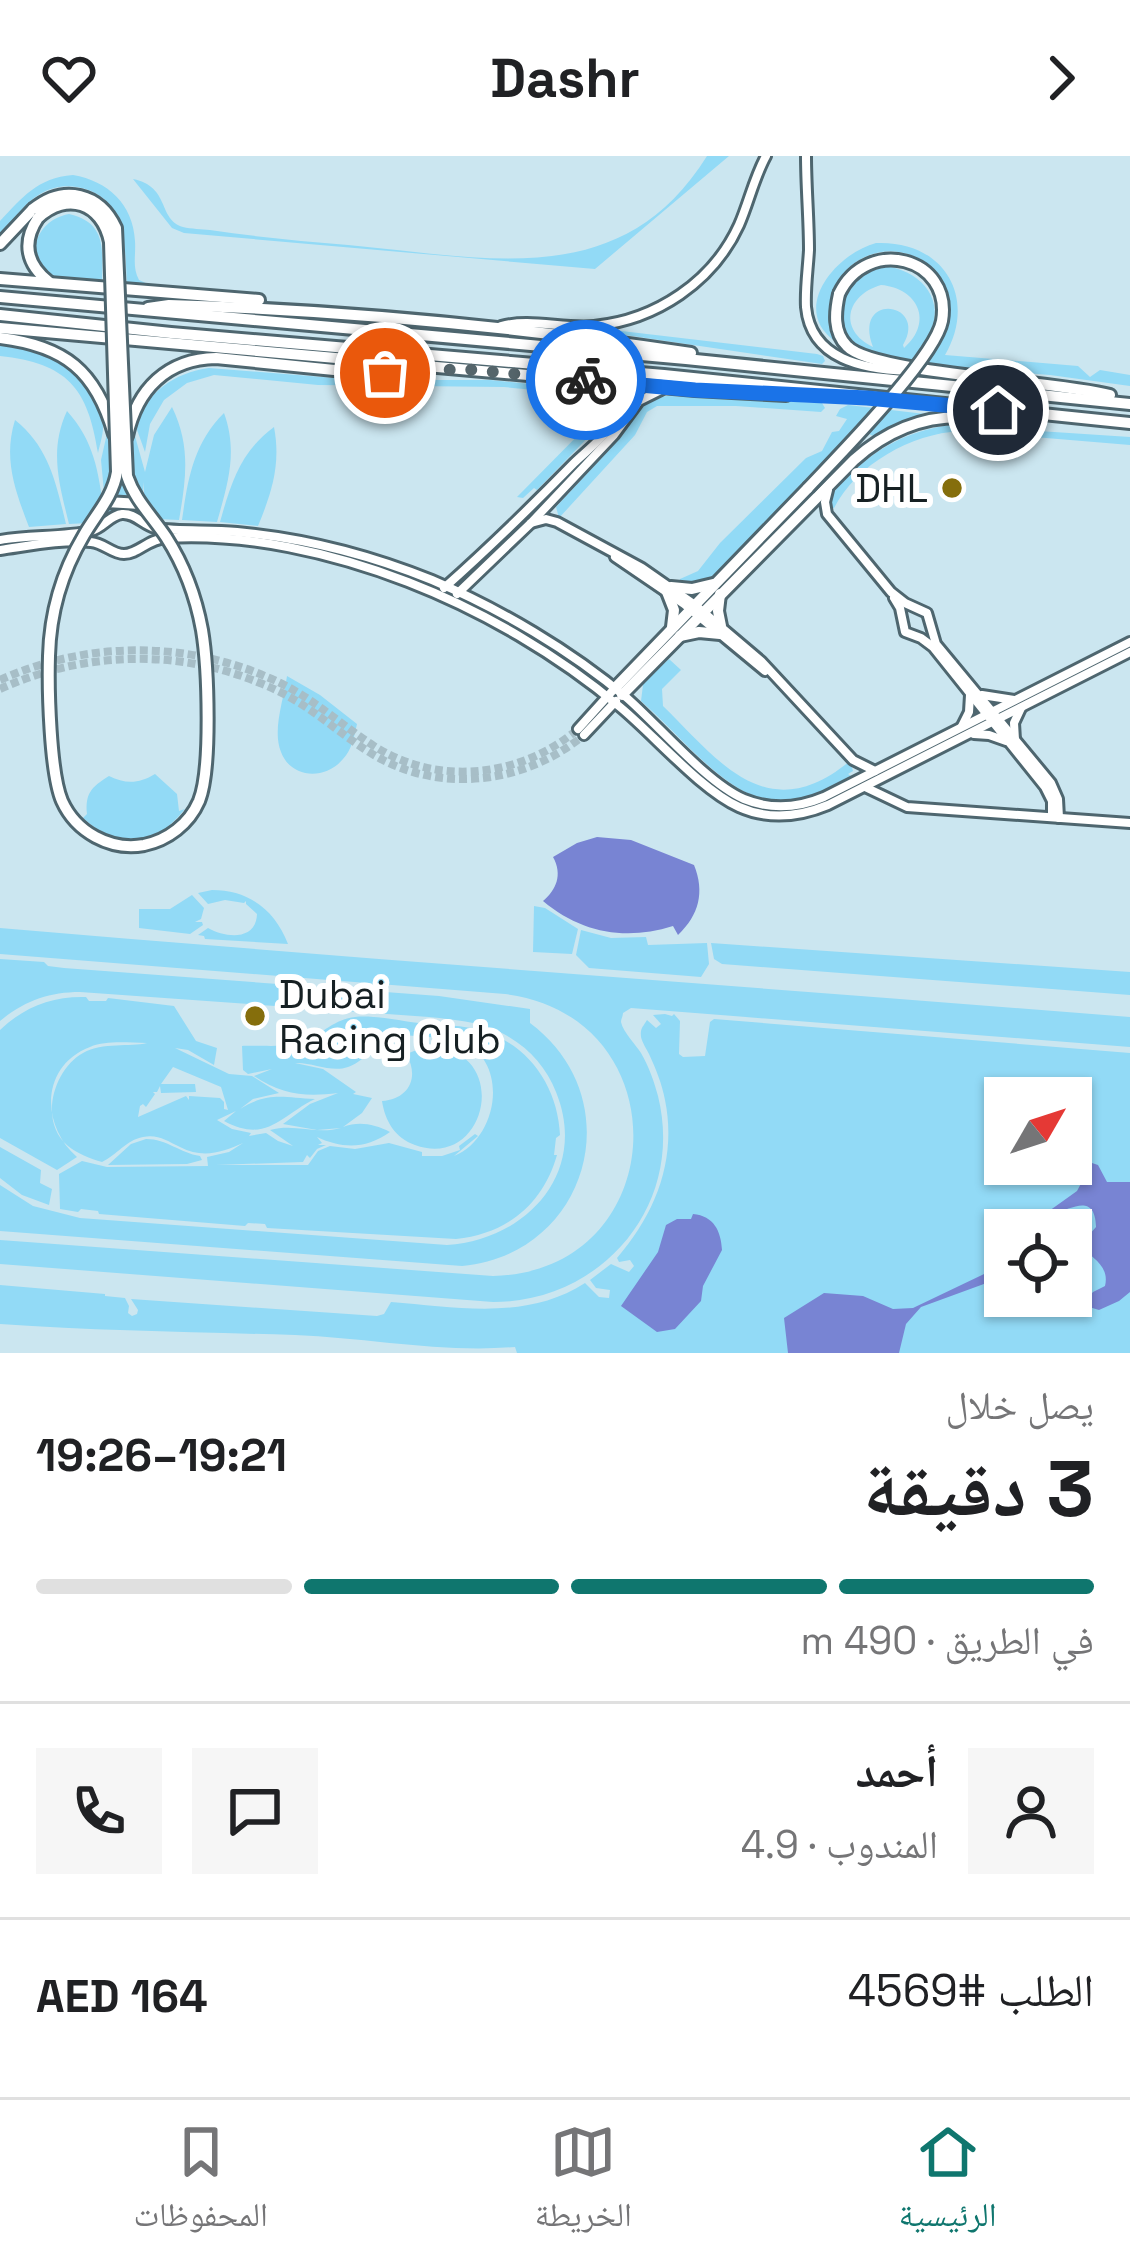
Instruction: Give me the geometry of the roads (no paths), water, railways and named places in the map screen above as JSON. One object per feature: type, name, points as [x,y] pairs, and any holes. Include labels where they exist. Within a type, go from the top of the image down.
[{"type":"main road","points":[[0,244],[36,213],[55,206],[76,204],[96,213],[108,231],[121,444],[127,476],[172,547],[197,608],[206,661],[203,787],[191,815],[163,839],[133,846],[111,843],[84,830],[69,813],[57,784],[49,654],[55,608],[73,556],[106,502],[116,478],[121,444],[139,399],[165,371],[201,358],[370,373],[462,369]]},
{"type":"main road","points":[[36,213],[28,254],[38,273],[51,284]]},
{"type":"main road","points":[[674,634],[721,630],[718,588],[873,417],[921,358],[938,333],[941,297],[918,267],[881,259],[863,265],[838,294],[836,311],[838,329],[850,349],[865,357],[932,370],[1074,387],[1130,403]]},
{"type":"main road","points":[[0,279],[296,303],[315,310]]},
{"type":"main road","points":[[0,297],[1130,403]]},
{"type":"main road","points":[[136,312],[169,305],[315,310],[501,326],[759,367]]},
{"type":"main road","points":[[0,315],[645,373],[1130,423]]},
{"type":"main road","points":[[0,328],[668,387],[867,398]]},
{"type":"main road","points":[[6,339],[38,344],[82,370],[102,398],[121,444]]},
{"type":"main road","points":[[615,696],[718,588],[868,448],[909,426],[936,419],[1006,419],[1037,412]]},
{"type":"main road","points":[[106,502],[141,504]]},
{"type":"main road","points":[[674,634],[669,590],[718,588]]},
{"type":"street","points":[[501,326],[605,325],[643,315],[678,296],[705,274],[727,246],[766,156]]},
{"type":"street","points":[[806,156],[806,308],[814,333],[827,349],[850,363],[932,370]]},
{"type":"street","points":[[437,594],[610,425],[613,405],[605,391],[561,378]]},
{"type":"street","points":[[449,600],[531,523],[614,435],[638,401],[668,387]]},
{"type":"street","points":[[831,483],[827,514],[891,592],[905,632],[933,647],[974,694],[1019,704],[1130,642]]},
{"type":"street","points":[[556,496],[553,508],[560,524]]},
{"type":"street","points":[[802,512],[827,514]]},
{"type":"street","points":[[0,550],[87,542],[126,554],[141,545],[145,534],[141,524],[132,515],[112,518],[104,535],[108,546]]},
{"type":"street","points":[[531,523],[550,520],[560,524],[669,590],[761,661],[853,760],[874,772]]},
{"type":"street","points":[[0,540],[87,531],[107,524]]},
{"type":"street","points":[[141,524],[308,542],[446,586],[530,632],[718,782],[748,800],[773,806],[816,801],[1130,652]]},
{"type":"street","points":[[141,545],[165,538],[266,544],[364,567],[437,594],[518,636],[615,696],[711,789],[750,811],[776,815],[828,805],[964,731],[1011,741]]},
{"type":"street","points":[[891,592],[927,613],[939,647],[1011,741],[1054,788],[1056,817]]},
{"type":"street","points":[[902,617],[915,608]]},
{"type":"street","points":[[917,636],[929,626]]},
{"type":"street","points":[[964,731],[974,694]]},
{"type":"street","points":[[581,732],[615,696]]},
{"type":"street","points":[[1011,741],[1019,704]]},
{"type":"street","points":[[850,784],[853,760]]},
{"type":"street","points":[[887,774],[884,787],[892,801]]},
{"type":"street","points":[[864,787],[911,807],[1130,823]]},
{"type":"water","points":[[597,837],[631,840],[694,865],[698,903],[678,935],[673,926],[638,933],[588,927],[543,901],[557,882],[553,857]]},
{"type":"water","points":[[1092,1163],[1107,1182],[1130,1182],[1130,1292],[1099,1310],[1092,1308],[1092,1293],[1105,1286],[1106,1279],[1092,1256],[1096,1227],[1092,1209],[1052,1209],[1080,1185],[1092,1185]]},
{"type":"water","points":[[693,1214],[715,1226],[722,1250],[703,1286],[701,1301],[675,1329],[657,1332],[621,1306],[658,1252],[666,1225],[691,1219]]},
{"type":"water","points":[[984,1274],[984,1284],[921,1307],[906,1324],[899,1353],[788,1353],[784,1318],[824,1293],[863,1296],[893,1309],[913,1308]]},
{"type":"tunnel","points":[[0,680],[32,667],[99,653],[133,650],[201,657],[282,684],[399,759],[452,771],[479,771],[532,758],[578,729]]},
{"type":"tunnel","points":[[0,689],[96,662],[129,659],[195,664],[276,690],[395,766],[451,779],[507,774],[535,765],[584,735]]},
{"type":"place","name":"DHL","points":[[952,488]]},
{"type":"place","name":"Dubai Racing Club","points":[[255,1016]]}]
